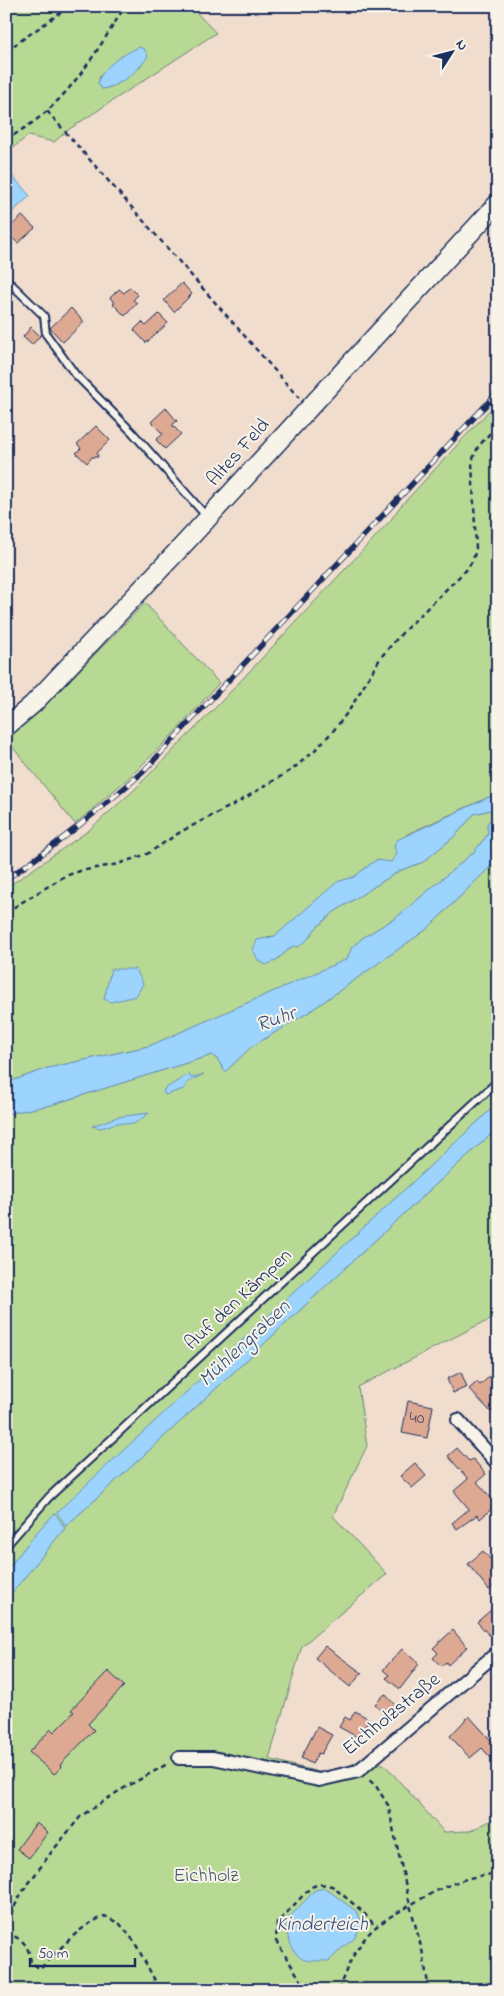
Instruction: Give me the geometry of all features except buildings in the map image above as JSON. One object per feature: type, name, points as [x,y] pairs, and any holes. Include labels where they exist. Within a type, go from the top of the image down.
[{"type":"main road","name":"Altes Feld","points":[[7,725],[33,704],[208,518],[498,203]]},
{"type":"street","points":[[458,1420],[498,1464]]},
{"type":"street","name":"Eichholzstraße","points":[[179,1758],[213,1758],[319,1780],[358,1771],[498,1652]]},
{"type":"lane","points":[[6,279],[44,316],[46,334],[75,374],[133,433],[208,518]]},
{"type":"lane","name":"Auf den Kämpen","points":[[6,1546],[49,1498],[498,1081]]},
{"type":"path","points":[[6,51],[70,6]]},
{"type":"path","points":[[6,140],[47,111],[70,86],[105,38],[125,6]]},
{"type":"path","points":[[47,111],[308,408]]},
{"type":"path","points":[[6,912],[65,876],[80,871],[118,864],[147,854],[182,831],[265,787],[292,769],[315,750],[350,709],[381,658],[432,602],[458,579],[473,560],[476,549],[472,461],[478,447],[498,424]]},
{"type":"path","points":[[6,1923],[22,1894],[50,1854],[81,1816],[119,1791],[179,1758]]},
{"type":"path","points":[[358,1771],[376,1786],[388,1805],[423,1954],[428,1990]]},
{"type":"path","points":[[339,1990],[344,1972],[363,1942],[376,1927],[446,1885],[466,1878],[498,1874]]},
{"type":"path","points":[[307,1990],[276,1940],[277,1923],[311,1887],[320,1884],[332,1886],[362,1911],[376,1927]]},
{"type":"path","points":[[6,1933],[16,1937],[29,1948],[31,1962],[40,1969],[91,1921],[105,1916],[120,1924],[134,1940],[160,1990]]},
{"type":"green space","points":[[6,6],[190,6],[216,33],[68,130],[54,142],[28,136],[6,153]],"holes":[[[142,65],[124,80],[113,86],[102,89],[98,83],[100,76]]]},
{"type":"green space","points":[[498,401],[498,793],[407,834],[391,863],[376,860],[354,877],[338,882],[275,936],[267,937],[275,961],[293,946],[307,940],[315,929],[334,912],[399,871],[423,862],[456,835],[474,814],[498,808],[487,824],[488,834],[474,852],[397,917],[364,937],[352,947],[348,959],[149,1046],[48,1068],[6,1083],[6,888],[88,831],[133,791],[219,704],[390,521],[399,508]]},
{"type":"green space","points":[[145,603],[219,683],[177,730],[133,774],[75,824],[6,739],[70,680]]},
{"type":"green space","points":[[498,859],[498,1077],[326,1234],[221,1336],[46,1497],[6,1539],[6,1114],[51,1105],[212,1055],[218,1060],[225,1072],[251,1047],[309,1012],[427,929]]},
{"type":"green space","name":"Eichholz","points":[[498,1086],[498,1103],[243,1340],[66,1526],[498,1128],[498,1317],[478,1325],[358,1387],[367,1446],[333,1516],[387,1574],[302,1646],[269,1759],[326,1774],[347,1767],[365,1757],[385,1765],[444,1832],[470,1831],[498,1817],[498,1990],[6,1990],[6,1600],[65,1528],[55,1514],[37,1532],[6,1571],[6,1550],[41,1511],[79,1474]]},
{"type":"water","points":[[139,47],[144,49],[148,56],[140,67],[116,85],[102,89],[98,83],[104,71],[120,57]]},
{"type":"water","points":[[9,172],[30,196],[6,218],[6,175]]},
{"type":"water","points":[[498,793],[498,808],[474,814],[456,835],[423,862],[399,871],[334,912],[315,929],[307,940],[298,947],[293,946],[275,961],[266,965],[258,960],[253,950],[257,940],[275,936],[337,882],[354,877],[376,860],[391,862],[397,854],[394,846],[397,840]]},
{"type":"water","name":"Ruhr","points":[[498,809],[498,859],[427,929],[309,1012],[251,1047],[225,1072],[218,1060],[212,1055],[51,1105],[6,1114],[6,1083],[48,1068],[149,1046],[347,959],[352,947],[364,937],[397,917],[474,852],[488,834],[487,824]]},
{"type":"water","points":[[111,969],[136,969],[143,984],[136,996],[111,1002],[104,999]]},
{"type":"water","points":[[189,1074],[191,1078],[204,1074],[188,1082],[184,1089],[165,1095],[163,1090]]},
{"type":"water","name":"Mühlengraben","points":[[498,1103],[498,1128],[66,1526],[57,1512]]},
{"type":"water","points":[[149,1113],[134,1124],[117,1123],[101,1128],[92,1126],[117,1117]]},
{"type":"water","points":[[55,1513],[65,1528],[6,1600],[6,1571]]},
{"type":"water","name":"Kinderteich","points":[[325,1888],[357,1912],[362,1923],[354,1939],[329,1961],[305,1960],[300,1958],[293,1949],[288,1938],[285,1922],[315,1890]]},
{"type":"railway","points":[[6,879],[59,841],[142,773],[498,392]]}]
